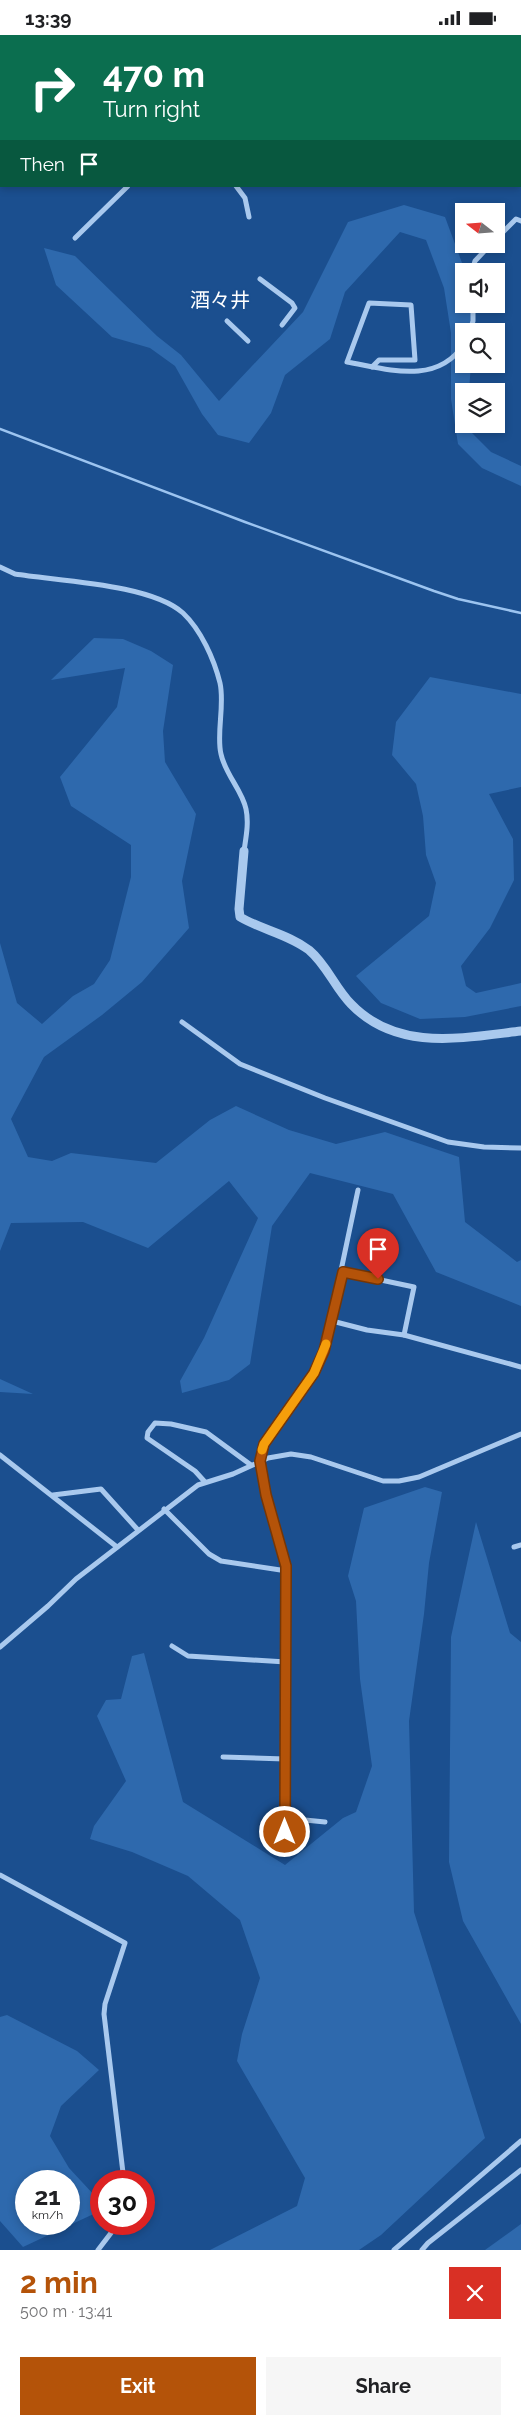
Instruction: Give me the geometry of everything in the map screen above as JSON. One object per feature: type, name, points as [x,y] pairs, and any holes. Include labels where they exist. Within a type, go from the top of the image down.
[{"type":"street","points":[[75,238],[127,187]]},
{"type":"street","points":[[237,187],[245,198],[249,217]]},
{"type":"street","points":[[505,230],[516,219],[521,221]]},
{"type":"street","points":[[474,263],[483,253]]},
{"type":"street","points":[[260,279],[292,303],[294,309],[282,325]]},
{"type":"street","points":[[372,367],[379,360],[415,360],[411,305],[369,303],[347,362],[372,367],[411,372],[429,370],[455,357]]},
{"type":"street","points":[[227,321],[248,341]]},
{"type":"street","points":[[0,567],[15,573],[139,591],[182,612],[195,627],[206,646],[220,683],[221,754],[246,807],[247,821],[239,909],[240,917],[293,940],[310,951],[323,965],[343,996],[357,1011],[376,1024],[398,1034],[426,1039],[453,1039],[521,1031]]},
{"type":"street","points":[[182,1023],[240,1064],[325,1098],[448,1142],[484,1147],[521,1148]]},
{"type":"street","points":[[285,1832],[286,1571],[266,1495],[260,1461],[264,1444],[314,1373],[324,1351],[343,1272],[358,1190]]},
{"type":"street","points":[[343,1272],[414,1287],[404,1335]]},
{"type":"street","points":[[332,1321],[404,1335],[521,1367]]},
{"type":"street","points":[[205,1482],[195,1471],[146,1437],[155,1423],[171,1424],[206,1432],[251,1465]]},
{"type":"street","points":[[0,1647],[76,1579],[189,1490],[205,1482],[233,1474],[260,1461],[291,1454],[311,1457],[383,1481],[399,1481],[418,1477],[521,1434]]},
{"type":"street","points":[[0,1455],[117,1547]]},
{"type":"street","points":[[53,1495],[101,1489],[138,1530]]},
{"type":"street","points":[[164,1509],[209,1554],[221,1561],[286,1571]]},
{"type":"street","points":[[514,1547],[521,1545]]},
{"type":"street","points":[[172,1646],[188,1656],[286,1662]]},
{"type":"street","points":[[224,1757],[285,1759]]},
{"type":"street","points":[[285,1818],[325,1822]]},
{"type":"street","points":[[0,1875],[125,1943],[105,2004],[104,2015],[123,2170]]},
{"type":"street","points":[[394,2250],[521,2141]]},
{"type":"street","points":[[422,2250],[428,2243],[521,2170]]},
{"type":"street","points":[[98,2250],[109,2235]]},
{"type":"shaded area","points":[[404,205],[445,217],[455,244],[455,253],[458,253],[462,263],[455,263],[455,313],[472,313],[471,323],[455,323],[455,373],[470,373],[470,383],[455,383],[455,425],[451,399],[451,333],[444,288],[426,240],[400,232],[345,292],[330,339],[285,375],[271,413],[249,443],[218,435],[202,414],[175,366],[150,348],[112,337],[56,285],[44,248],[75,256],[157,336],[181,355],[219,401],[303,312],[348,222]]},
{"type":"shaded area","points":[[456,433],[472,433],[491,452],[521,466],[521,486],[482,468],[458,444]]},
{"type":"shaded area","points":[[94,638],[123,639],[151,651],[173,665],[163,731],[165,762],[196,814],[182,881],[189,928],[142,982],[102,1015],[44,1057],[11,1119],[28,1157],[52,1161],[71,1153],[156,1163],[210,1120],[236,1106],[289,1130],[336,1144],[385,1132],[459,1157],[465,1222],[517,1262],[521,1260],[521,1306],[436,1272],[393,1194],[310,1173],[272,1226],[250,1364],[229,1380],[182,1393],[180,1381],[204,1338],[258,1218],[229,1181],[148,1248],[83,1222],[11,1223],[0,1251],[0,943],[17,1003],[42,1024],[73,996],[94,984],[110,960],[131,877],[131,845],[71,806],[60,777],[117,707],[125,668],[51,680]]},
{"type":"shaded area","points":[[430,677],[521,694],[521,787],[489,794],[513,839],[514,880],[490,928],[461,966],[466,986],[476,993],[521,983],[521,1006],[465,1017],[420,1019],[381,1003],[356,976],[429,916],[436,883],[426,855],[423,816],[416,784],[392,755],[396,722]]},
{"type":"shaded area","points":[[0,1379],[33,1394],[0,1392]]},
{"type":"shaded area","points":[[425,1487],[442,1492],[429,1563],[409,1721],[414,1912],[485,2138],[381,2235],[359,2250],[210,2250],[297,2206],[305,2178],[237,2061],[242,2034],[260,1978],[240,1920],[188,1876],[132,1852],[90,1839],[94,1826],[126,1781],[97,1716],[106,1700],[121,1699],[132,1656],[144,1653],[183,1802],[285,1865],[343,1818],[356,1812],[372,1766],[360,1679],[356,1601],[348,1576],[364,1508]]},
{"type":"shaded area","points":[[476,1522],[510,1633],[521,1642],[521,2024],[463,1921],[449,1862],[451,1637]]},
{"type":"shaded area","points":[[7,2015],[77,2051],[99,2070],[61,2106],[50,2136],[71,2170],[15,2170],[15,2235],[49,2235],[23,2247],[0,2221],[0,2017]]},
{"type":"shaded area","points":[[80,2180],[90,2191],[90,2216],[80,2220]]},
{"type":"shaded area","points":[[521,2224],[521,2250],[485,2250]]},
{"type":"waterway","points":[[0,429],[434,591],[458,599],[521,613]]},
{"type":"slow traffic","points":[[262,1450],[264,1444],[314,1373],[326,1344]]},
{"type":"district","name":"酒々井","points":[[220,300]]},
{"type":"route","points":[[285,1832],[286,1566],[266,1495],[260,1461],[264,1444],[314,1373],[324,1351],[343,1272],[378,1279]]}]
